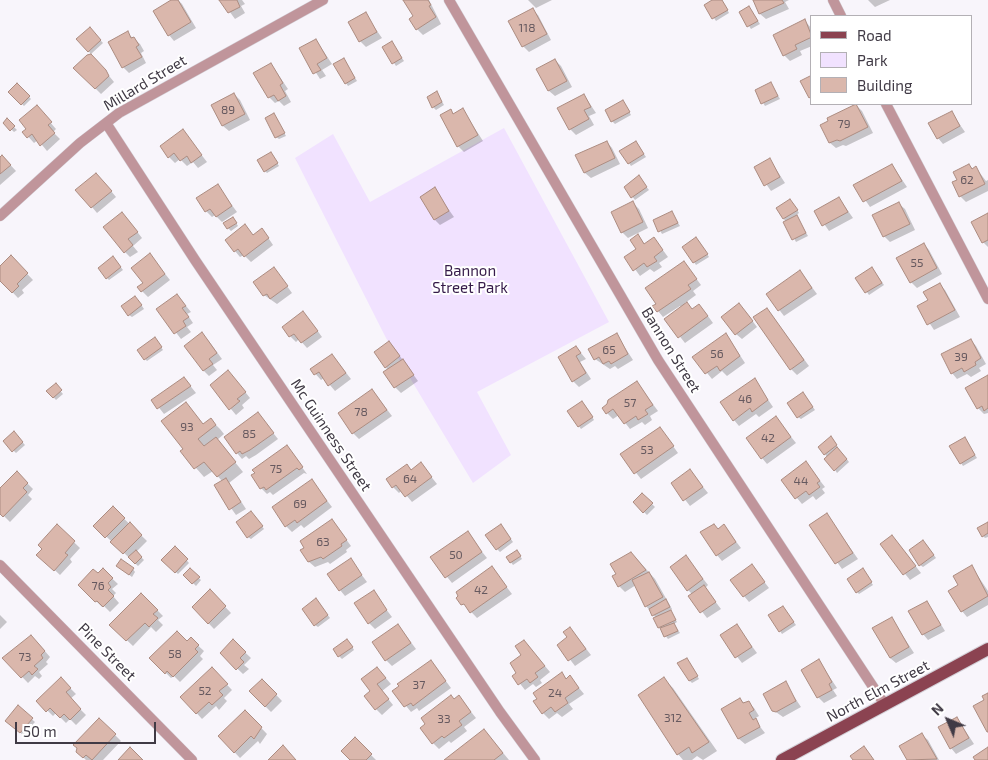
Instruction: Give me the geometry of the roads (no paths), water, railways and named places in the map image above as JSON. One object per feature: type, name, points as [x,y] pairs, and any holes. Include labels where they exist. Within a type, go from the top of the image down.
[{"type":"main road","name":"North Elm Street","points":[[782,760],[988,649]]},
{"type":"street","name":"Millard Street","points":[[0,216],[80,143],[106,123],[163,88],[323,0]]},
{"type":"street","name":"Bannon Street","points":[[449,0],[658,360],[885,705]]},
{"type":"street","points":[[833,0],[840,15]]},
{"type":"street","points":[[887,105],[988,299]]},
{"type":"street","name":"Mc Guinness Street","points":[[106,123],[195,260],[500,712],[536,760]]},
{"type":"street","name":"Pine Street","points":[[0,565],[192,760]]},
{"type":"park label","name":"Bannon Street Park","points":[[470,280]]}]
